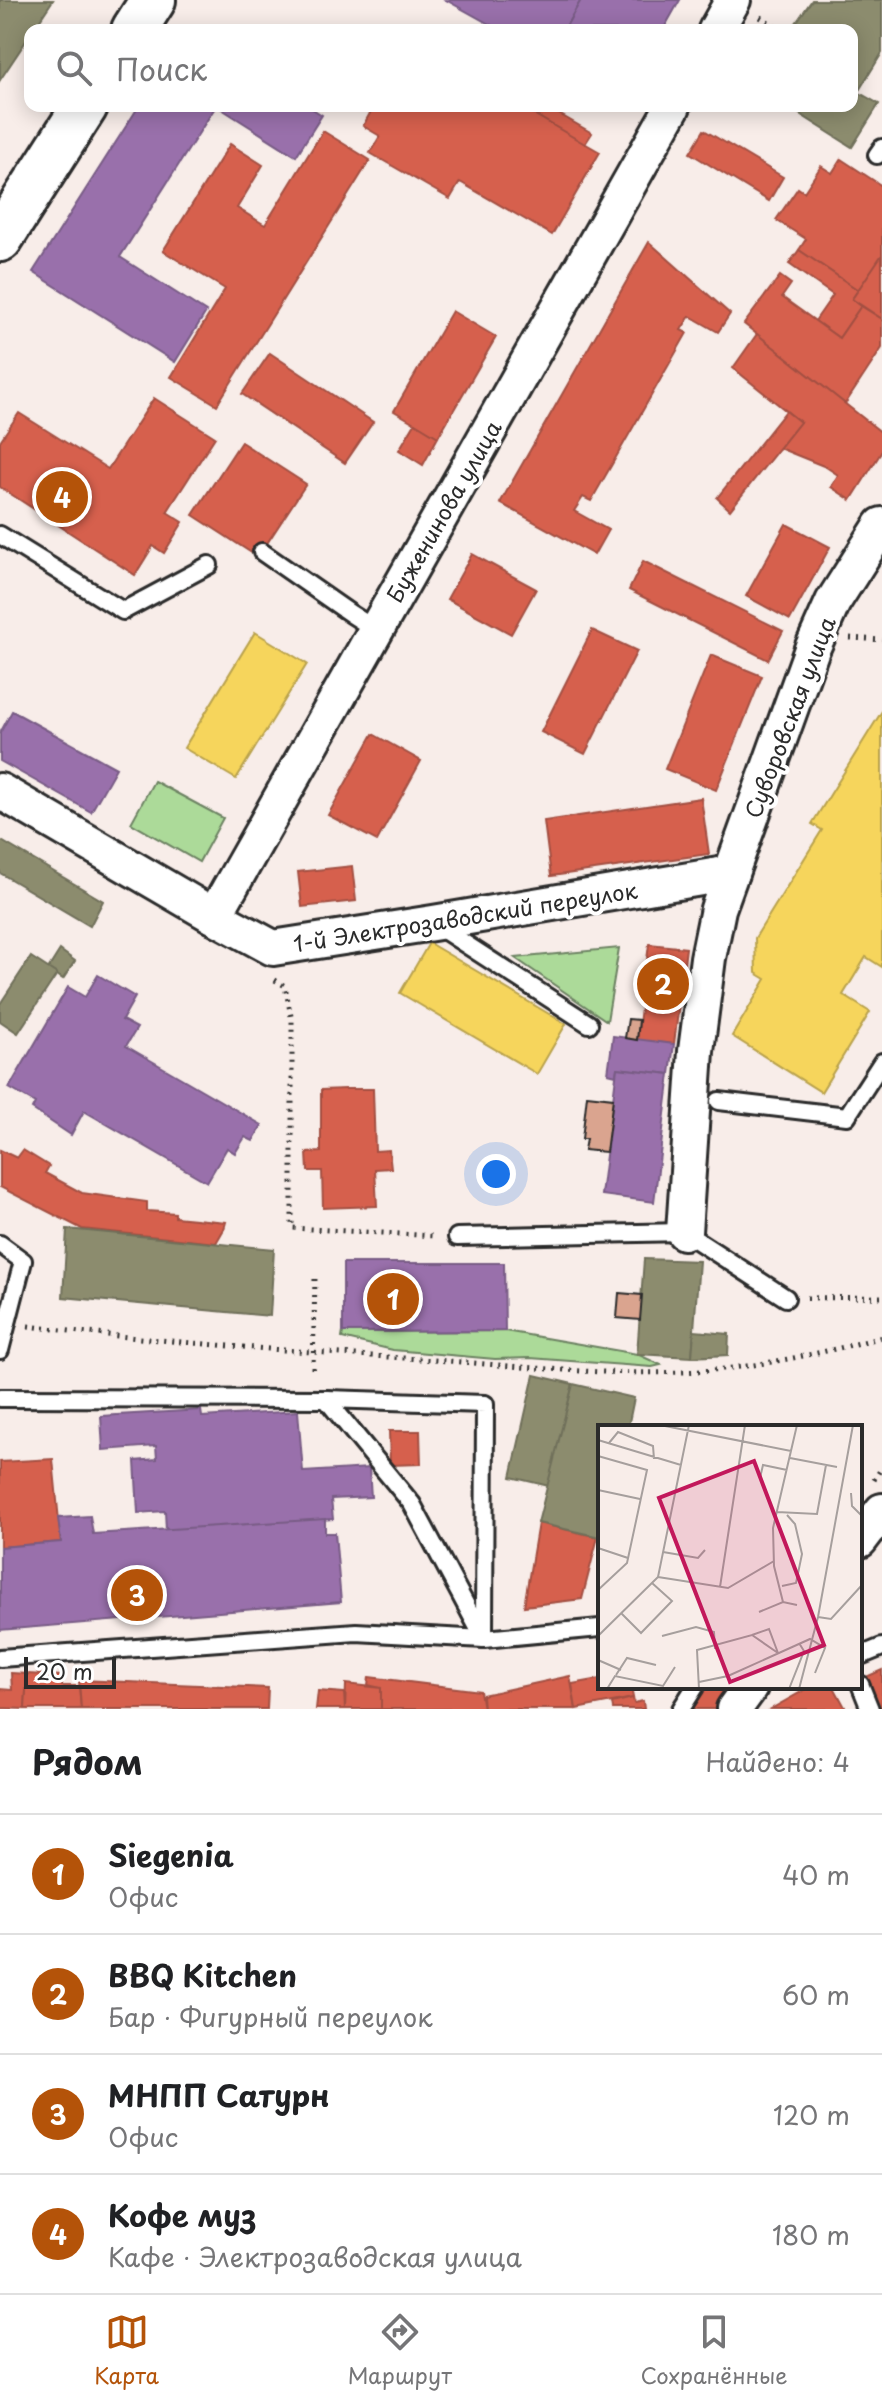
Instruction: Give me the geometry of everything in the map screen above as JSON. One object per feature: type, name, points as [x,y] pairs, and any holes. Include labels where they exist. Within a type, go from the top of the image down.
[{"type":"street","points":[[138,24],[153,0]]},
{"type":"street","points":[[723,24],[744,7]]},
{"type":"street","points":[[0,239],[81,112]]},
{"type":"street","name":"Буженинова улица","points":[[214,916],[670,112]]},
{"type":"street","name":"Суворовская улица","points":[[684,1232],[696,1051],[718,909],[812,649],[833,602],[882,525]]},
{"type":"street","name":"1-й Электрозаводский переулок","points":[[0,791],[273,948],[731,873]]},
{"type":"street","points":[[862,1537],[882,1511]]},
{"type":"street","points":[[734,1709],[749,1689]]},
{"type":"lane","points":[[0,535],[123,611],[209,565]]},
{"type":"lane","points":[[262,552],[376,630]]},
{"type":"lane","points":[[433,923],[589,1024]]},
{"type":"lane","points":[[719,1101],[847,1116],[882,1062]]},
{"type":"lane","points":[[457,1237],[684,1232],[786,1298]]},
{"type":"lane","points":[[0,1244],[23,1261],[0,1350]]},
{"type":"lane","points":[[0,1398],[326,1399],[485,1404],[484,1639]]},
{"type":"lane","points":[[326,1399],[412,1504],[484,1639]]},
{"type":"lane","points":[[0,1658],[356,1632],[484,1639],[598,1628]]},
{"type":"lane","points":[[862,1655],[882,1647]]},
{"type":"lane","points":[[681,1709],[694,1689]]},
{"type":"lane","points":[[862,1689],[870,1709]]},
{"type":"path","points":[[744,7],[773,24]]},
{"type":"path","points":[[849,638],[882,640]]},
{"type":"path","points":[[272,978],[285,986],[292,1021],[292,1228],[457,1237]]},
{"type":"path","points":[[313,1369],[315,1278]]},
{"type":"path","points":[[786,1298],[882,1297]]},
{"type":"path","points":[[7,1323],[96,1334],[313,1352],[611,1371],[738,1367],[830,1351],[882,1337]]},
{"type":"green space","points":[[154,781],[223,818],[199,862],[131,823]]},
{"type":"green space","points":[[619,948],[607,1021],[515,958]]},
{"type":"green space","points":[[505,1331],[637,1354],[661,1365],[495,1359],[393,1350],[342,1338],[343,1332]]},
{"type":"building: Жильё","points":[[255,632],[307,664],[236,779],[184,748]]},
{"type":"building: Жильё","points":[[882,711],[882,967],[866,957],[843,995],[870,1012],[821,1092],[732,1036],[766,979],[756,973],[755,938],[822,830],[812,824]]},
{"type":"building: Жильё","points":[[429,943],[566,1024],[537,1074],[400,993]]},
{"type":"building: Торговля","points":[[371,112],[530,112],[600,152],[552,235],[460,182],[450,199],[370,153],[380,136],[363,126]]},
{"type":"building: Торговля","points":[[530,112],[555,112],[592,133],[585,144]]},
{"type":"building: Торговля","points":[[704,130],[783,177],[769,201],[690,153]]},
{"type":"building: Торговля","points":[[323,131],[370,160],[217,405],[171,377],[225,289],[163,251],[230,144],[263,165],[237,208],[265,225]]},
{"type":"building: Торговля","points":[[841,159],[882,186],[882,256],[858,290],[799,250],[806,239],[776,220],[798,188],[804,192],[821,166],[832,173]]},
{"type":"building: Торговля","points":[[649,242],[730,314],[718,332],[690,316],[681,330],[687,333],[591,501],[583,497],[574,511],[608,530],[594,555],[500,503]]},
{"type":"building: Торговля","points":[[799,250],[858,290],[852,299],[861,306],[839,338],[815,321],[833,295],[789,264]]},
{"type":"building: Торговля","points":[[882,256],[882,319],[852,299]]},
{"type":"building: Торговля","points":[[780,276],[791,284],[782,297],[839,338],[861,306],[882,319],[882,348],[845,404],[744,324]]},
{"type":"building: Торговля","points":[[452,311],[496,337],[438,437],[394,411]]},
{"type":"building: Торговля","points":[[757,334],[882,433],[882,451],[851,500],[831,487],[838,475],[779,448],[800,422],[733,368]]},
{"type":"building: Торговля","points":[[270,353],[373,422],[345,463],[242,394]]},
{"type":"building: Торговля","points":[[154,398],[215,437],[167,512],[183,522],[164,553],[153,546],[135,575],[0,487],[0,441],[19,413],[108,469]]},
{"type":"building: Торговля","points":[[786,411],[800,422],[730,510],[717,498]]},
{"type":"building: Торговля","points":[[415,423],[438,437],[423,465],[399,450]]},
{"type":"building: Торговля","points":[[241,442],[306,484],[258,557],[193,515]]},
{"type":"building: Торговля","points":[[786,524],[830,547],[790,620],[746,596]]},
{"type":"building: Торговля","points":[[472,554],[536,589],[511,634],[447,599]]},
{"type":"building: Торговля","points":[[643,561],[783,631],[768,660],[629,590]]},
{"type":"building: Торговля","points":[[592,630],[637,651],[585,754],[541,732]]},
{"type":"building: Торговля","points":[[711,655],[762,676],[716,790],[665,769]]},
{"type":"building: Торговля","points":[[373,734],[421,761],[377,841],[328,815]]},
{"type":"building: Торговля","points":[[701,798],[709,854],[551,876],[544,821]]},
{"type":"building: Торговля","points":[[352,866],[356,901],[302,907],[298,872]]},
{"type":"building: Торговля","points":[[649,944],[686,948],[674,1044],[637,1040]]},
{"type":"building: Торговля","points":[[373,1089],[375,1151],[389,1150],[391,1168],[375,1169],[377,1206],[323,1208],[322,1171],[308,1171],[307,1153],[321,1152],[321,1090]]},
{"type":"building: Торговля","points":[[0,1150],[17,1158],[23,1150],[49,1166],[45,1173],[82,1193],[147,1202],[147,1211],[175,1213],[175,1217],[226,1222],[224,1229],[216,1243],[82,1229],[0,1187]]},
{"type":"building: Торговля","points":[[389,1431],[420,1431],[421,1464],[390,1465]]},
{"type":"building: Торговля","points":[[53,1459],[61,1542],[0,1547],[0,1462]]},
{"type":"building: Торговля","points":[[538,1523],[598,1537],[582,1599],[524,1606]]},
{"type":"building: Торговля","points":[[882,1670],[882,1709],[879,1709],[866,1677]]},
{"type":"building: Торговля","points":[[11,1673],[27,1674],[25,1709],[0,1708],[0,1689],[12,1690]]},
{"type":"building: Торговля","points":[[27,1674],[62,1676],[62,1686],[79,1686],[81,1709],[25,1709]]},
{"type":"building: Торговля","points":[[570,1676],[576,1709],[483,1709],[482,1695]]},
{"type":"building: Торговля","points":[[369,1677],[480,1691],[483,1709],[381,1709],[381,1688],[368,1685]]},
{"type":"building: Торговля","points":[[598,1679],[598,1689],[631,1689],[633,1698],[576,1709],[572,1684]]},
{"type":"building: Торговля","points":[[79,1680],[268,1688],[267,1709],[81,1709]]},
{"type":"building: Торговля","points":[[346,1684],[381,1688],[381,1709],[345,1709]]},
{"type":"building: Торговля","points":[[705,1689],[729,1690],[715,1709],[690,1709]]},
{"type":"building: Торговля","points":[[806,1689],[835,1689],[846,1709],[771,1709]]},
{"type":"building: Торговля","points":[[318,1691],[344,1693],[345,1709],[316,1709]]},
{"type":"building: Торговля","points":[[633,1698],[634,1703],[643,1701],[644,1709],[613,1709],[612,1703]]},
{"type":"building: Офисы","points":[[446,0],[581,0],[567,24],[489,24]]},
{"type":"building: Офисы","points":[[581,0],[680,0],[666,24],[567,24]]},
{"type":"building: Офисы","points":[[135,112],[212,112],[120,257],[206,312],[175,362],[33,272]]},
{"type":"building: Офисы","points":[[226,112],[317,112],[322,115],[296,156]]},
{"type":"building: Офисы","points":[[12,711],[116,768],[91,812],[0,761],[0,733]]},
{"type":"building: Офисы","points":[[98,975],[135,997],[122,1020],[137,1028],[126,1046],[262,1125],[253,1141],[245,1137],[235,1153],[227,1148],[207,1182],[84,1111],[71,1135],[32,1109],[35,1103],[9,1088],[68,987],[85,997]]},
{"type":"building: Офисы","points":[[613,1036],[674,1044],[670,1074],[617,1068],[616,1075],[608,1073]]},
{"type":"building: Офисы","points":[[617,1068],[670,1074],[654,1202],[601,1195]]},
{"type":"building: Офисы","points":[[343,1263],[504,1263],[505,1331],[343,1332]]},
{"type":"building: Офисы","points":[[201,1410],[202,1417],[298,1411],[303,1472],[369,1468],[371,1497],[331,1499],[333,1519],[166,1531],[165,1511],[138,1513],[135,1461],[157,1459],[156,1446],[103,1450],[101,1416]]},
{"type":"building: Офисы","points":[[90,1516],[93,1534],[325,1519],[325,1533],[335,1533],[341,1602],[0,1630],[0,1547],[61,1542],[58,1518]]},
{"type":"building: Промзона","points":[[0,0],[53,0],[37,24],[24,24],[24,44],[0,80]]},
{"type":"building: Промзона","points":[[812,0],[882,0],[882,53],[858,92],[858,24],[795,24]]},
{"type":"building: Промзона","points":[[858,92],[879,104],[852,147],[797,112],[858,112]]},
{"type":"building: Промзона","points":[[0,840],[103,901],[90,926],[0,873]]},
{"type":"building: Промзона","points":[[60,950],[75,961],[63,979],[48,969]]},
{"type":"building: Промзона","points":[[31,957],[57,974],[18,1033],[0,1021],[0,1004]]},
{"type":"building: Промзона","points":[[67,1229],[274,1249],[270,1316],[63,1297]]},
{"type":"building: Промзона","points":[[644,1259],[699,1261],[692,1357],[637,1354]]},
{"type":"building: Промзона","points":[[694,1331],[729,1334],[728,1355],[692,1357]]},
{"type":"building: Промзона","points":[[534,1375],[573,1384],[549,1486],[511,1477]]},
{"type":"building: Промзона","points":[[573,1384],[634,1398],[628,1425],[598,1425],[598,1537],[538,1523]]},
{"type":"building: Прочее","points":[[628,1019],[639,1020],[637,1040],[625,1038]]},
{"type":"building: Прочее","points":[[587,1095],[613,1098],[606,1152],[584,1150],[586,1139],[582,1139]]},
{"type":"building: Прочее","points":[[619,1293],[642,1295],[640,1320],[617,1318]]},
{"type":"place","name":"Кофе муз","points":[[62,497]]},
{"type":"place","name":"BBQ Kitchen","points":[[663,984]]},
{"type":"place","name":"Siegenia","points":[[393,1299]]},
{"type":"place","name":"МНПП Сатурн","points":[[137,1595]]}]
